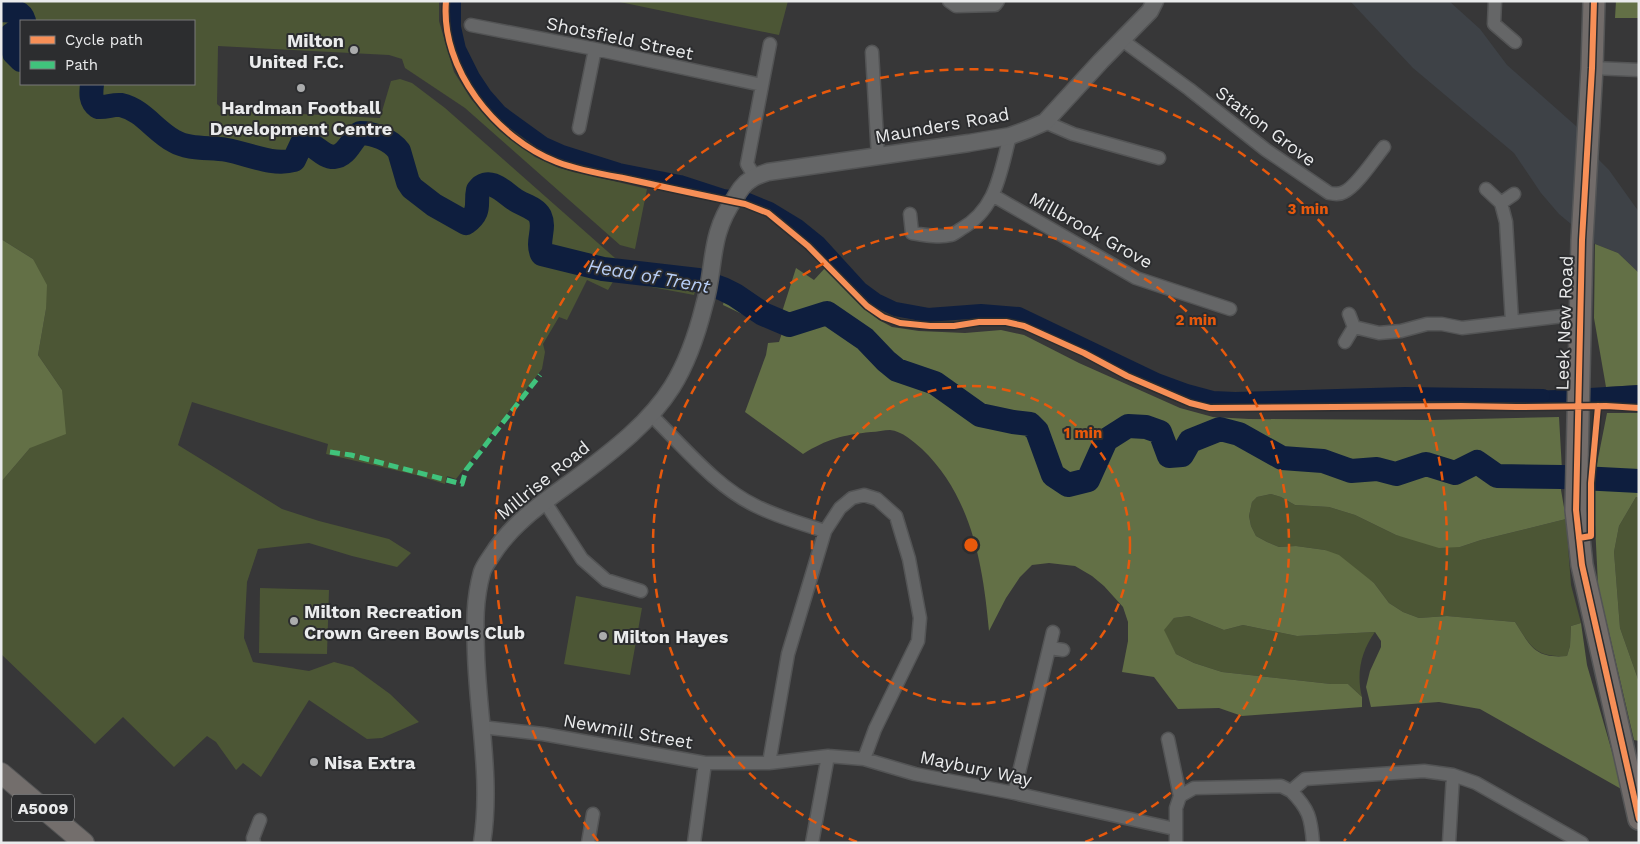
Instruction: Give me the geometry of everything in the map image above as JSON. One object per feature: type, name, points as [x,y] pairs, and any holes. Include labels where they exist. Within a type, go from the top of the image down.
[{"type":"highway","name":"Leek New Road","points":[[1594,1],[1582,240],[1576,510],[1582,566],[1639,819]]},
{"type":"main road","name":"A5009","points":[[1,773],[84,843]]},
{"type":"street","points":[[949,1],[956,6],[995,4],[998,1]]},
{"type":"street","name":"Maunders Road","points":[[749,181],[768,172],[1010,136],[1045,122],[1150,11],[1155,1]]},
{"type":"street","points":[[1495,1],[1494,24],[1515,42]]},
{"type":"street","name":"Shotsfield Street","points":[[471,25],[762,85]]},
{"type":"street","name":"Station Grove","points":[[1122,40],[1189,89],[1266,150],[1328,193],[1337,194],[1345,192],[1352,187],[1384,147]]},
{"type":"street","points":[[749,181],[747,164],[770,44]]},
{"type":"street","points":[[579,128],[595,50]]},
{"type":"street","points":[[872,52],[878,157]]},
{"type":"street","points":[[1592,68],[1639,70]]},
{"type":"street","points":[[1045,122],[1074,134],[1159,158]]},
{"type":"street","points":[[910,214],[912,233],[932,236],[951,235],[968,226],[984,212],[994,196],[1010,136]]},
{"type":"street","name":"Millrise Road","points":[[482,843],[485,825],[485,790],[477,685],[475,600],[483,569],[510,531],[525,517],[585,472],[651,415],[666,395],[686,359],[706,297],[714,245],[720,224],[728,207],[749,181]]},
{"type":"street","points":[[1486,189],[1501,203],[1506,222],[1512,322]]},
{"type":"street","points":[[1501,203],[1514,194]]},
{"type":"street","name":"Millbrook Grove","points":[[994,196],[1136,278],[1230,309]]},
{"type":"street","points":[[1349,314],[1354,327]]},
{"type":"street","points":[[1354,327],[1380,333],[1401,331],[1427,324],[1442,324],[1462,328],[1580,314]]},
{"type":"street","points":[[1345,342],[1354,327]]},
{"type":"street","points":[[651,415],[724,486],[755,506],[778,516],[825,531]]},
{"type":"street","points":[[769,763],[788,654],[825,531],[840,508],[852,498],[864,494],[877,499],[896,516],[920,618],[918,641],[875,729],[864,759]]},
{"type":"street","points":[[545,502],[582,559],[606,580],[641,591]]},
{"type":"street","points":[[1014,793],[1053,632]]},
{"type":"street","points":[[1050,648],[1063,650]]},
{"type":"street","name":"Newmill Street","points":[[481,727],[543,734],[705,763],[769,763]]},
{"type":"street","points":[[1168,739],[1180,796],[1176,808],[1176,843]]},
{"type":"street","points":[[812,843],[828,756]]},
{"type":"street","name":"Maybury Way","points":[[769,763],[828,756],[864,759],[916,774],[1014,793],[1175,829]]},
{"type":"street","points":[[694,843],[705,763]]},
{"type":"street","points":[[1291,791],[1305,779],[1424,771],[1452,775],[1476,783],[1582,843]]},
{"type":"street","points":[[1449,843],[1452,775]]},
{"type":"street","points":[[1180,796],[1194,788],[1281,786],[1291,791],[1299,800],[1311,821],[1313,843]]},
{"type":"street","points":[[588,843],[593,814]]},
{"type":"street","points":[[254,843],[253,838],[260,820]]},
{"type":"shaded area","points":[[1350,1],[1449,1],[1480,29],[1507,65],[1576,126],[1639,212],[1639,273],[1618,253],[1595,244],[1559,214],[1541,193],[1514,153],[1413,68]]},
{"type":"green space","points":[[1,1],[439,1],[439,21],[454,72],[471,99],[509,137],[535,157],[559,168],[647,189],[635,249],[620,245],[465,108],[405,68],[402,59],[389,55],[218,46],[217,104],[224,110],[380,118],[391,81],[400,79],[412,83],[445,108],[615,258],[638,267],[700,273],[694,295],[614,280],[608,290],[587,280],[567,320],[559,317],[543,344],[545,352],[542,369],[456,479],[447,476],[445,484],[416,475],[326,454],[328,444],[192,402],[178,445],[282,509],[319,521],[389,539],[411,553],[397,567],[309,543],[258,549],[247,582],[244,638],[253,662],[309,671],[334,662],[353,667],[390,694],[419,722],[382,738],[367,739],[309,700],[261,777],[243,763],[236,770],[216,742],[207,736],[174,767],[123,717],[95,744],[1,654],[1,482],[30,448],[62,390],[38,355],[46,309],[33,259],[1,239]]},
{"type":"green space","points":[[615,1],[788,1],[779,35]]},
{"type":"green space","points":[[1616,1],[1639,1],[1639,18],[1615,18]]},
{"type":"green space","points":[[1,239],[33,259],[47,285],[46,309],[38,355],[62,390],[66,434],[30,448],[1,482]]},
{"type":"green space","points":[[1595,244],[1618,253],[1639,273],[1639,385],[1606,387],[1594,318]]},
{"type":"green space","points":[[796,268],[814,280],[825,268],[861,306],[892,327],[919,331],[965,333],[1001,330],[1024,335],[1079,363],[1180,408],[1213,417],[1249,419],[1432,420],[1559,417],[1562,470],[1561,490],[1566,519],[1460,547],[1439,548],[1396,535],[1355,515],[1329,507],[1295,505],[1271,494],[1257,497],[1252,502],[1249,516],[1256,536],[1279,547],[1296,546],[1325,550],[1339,555],[1374,583],[1389,603],[1403,612],[1419,618],[1447,616],[1515,622],[1534,649],[1540,653],[1556,656],[1567,656],[1570,646],[1571,626],[1581,623],[1587,665],[1623,790],[1480,709],[1439,702],[1371,707],[1366,687],[1370,671],[1381,647],[1381,641],[1375,632],[1297,636],[1243,625],[1224,630],[1189,616],[1174,618],[1164,630],[1176,654],[1194,663],[1222,672],[1331,684],[1348,684],[1362,697],[1362,707],[1242,716],[1219,708],[1178,709],[1154,677],[1122,672],[1128,641],[1128,622],[1123,607],[1104,586],[1075,566],[1049,563],[1032,565],[1020,577],[1006,598],[989,631],[983,581],[972,533],[964,510],[953,488],[939,468],[912,440],[888,430],[836,438],[803,454],[745,412],[766,355],[768,343],[779,342],[782,333],[723,305],[727,284],[782,312]]},
{"type":"green space","points":[[1607,413],[1639,413],[1639,498],[1636,497],[1619,526],[1614,552],[1620,628],[1639,682],[1639,741],[1634,740],[1598,585],[1593,484]]},
{"type":"green space","points":[[1271,494],[1295,505],[1329,507],[1355,515],[1396,535],[1460,547],[1566,519],[1571,585],[1581,623],[1571,626],[1570,646],[1567,656],[1547,655],[1540,652],[1529,643],[1515,622],[1447,616],[1419,618],[1403,612],[1389,603],[1374,583],[1325,550],[1296,546],[1279,547],[1256,536],[1249,516],[1252,502],[1257,497]]},
{"type":"green space","points":[[1636,497],[1639,498],[1639,682],[1620,628],[1614,552],[1619,526]]},
{"type":"green space","name":"Milton Recreation Crown Green Bowls Club","points":[[260,588],[329,590],[327,654],[259,653]]},
{"type":"green space","name":"Milton Hayes","points":[[576,596],[642,608],[630,675],[564,664]]},
{"type":"green space","points":[[1189,616],[1224,630],[1243,625],[1297,636],[1375,632],[1366,647],[1361,663],[1360,688],[1362,697],[1348,684],[1331,684],[1222,672],[1194,663],[1176,654],[1163,630],[1174,618]]},
{"type":"water","points":[[1639,385],[1639,405],[1560,402],[1527,403],[1523,391],[1557,390]]},
{"type":"waterway","points":[[454,1],[454,27],[459,49],[473,77],[500,112],[544,144],[562,152],[619,170],[680,182],[723,196],[748,200],[770,209],[798,226],[819,243],[861,289],[876,300],[895,309],[928,315],[981,311],[1019,314],[1157,380],[1213,398],[1405,394],[1543,396]]},
{"type":"waterway","name":"Head of Trent","points":[[1,10],[18,13],[24,20]]},
{"type":"waterway","name":"Head of Trent","points":[[20,29],[11,35],[14,53],[20,59]]},
{"type":"waterway","name":"Head of Trent","points":[[92,85],[91,94],[95,105],[98,107],[121,105],[136,111],[167,137],[180,144],[227,150],[269,161],[294,160],[302,143],[307,143],[325,155],[334,157],[346,151],[360,133],[376,136],[387,140],[399,151],[408,182],[412,188],[434,205],[466,223],[476,211],[478,190],[487,184],[497,187],[517,201],[535,210],[542,221],[540,244],[542,254],[603,269],[698,280],[723,289],[763,314],[789,325],[827,313],[865,339],[897,370],[935,383],[980,415],[1030,424],[1037,431],[1053,475],[1068,485],[1088,480],[1106,440],[1128,426],[1146,427],[1160,432],[1169,456],[1182,455],[1190,441],[1220,429],[1239,434],[1282,458],[1323,461],[1351,471],[1377,469],[1396,474],[1426,464],[1455,473],[1477,462],[1497,476],[1639,481]]},
{"type":"marked path","points":[[330,452],[351,455],[462,484],[466,470],[540,375]]},
{"type":"cycle path","points":[[446,1],[447,26],[452,51],[462,75],[476,98],[493,118],[534,151],[573,167],[745,204],[768,213],[808,246],[867,306],[883,317],[900,323],[954,326],[979,322],[1006,322],[1024,326],[1084,353],[1127,376],[1190,403],[1210,408],[1461,406],[1606,406],[1639,408]]},
{"type":"cycle path","points":[[1594,1],[1582,240],[1576,510],[1582,565],[1639,819]]},
{"type":"cycle path","points":[[1579,538],[1591,536],[1591,483],[1598,406]]},
{"type":"place","name":"Milton United F.C.","points":[[354,50]]},
{"type":"place","name":"Hardman Football Development Centre","points":[[301,88]]},
{"type":"place","name":"Milton Recreation Crown Green Bowls Club","points":[[294,621]]},
{"type":"place","name":"Milton Hayes","points":[[603,636]]},
{"type":"place","name":"Nisa Extra","points":[[314,762]]}]
